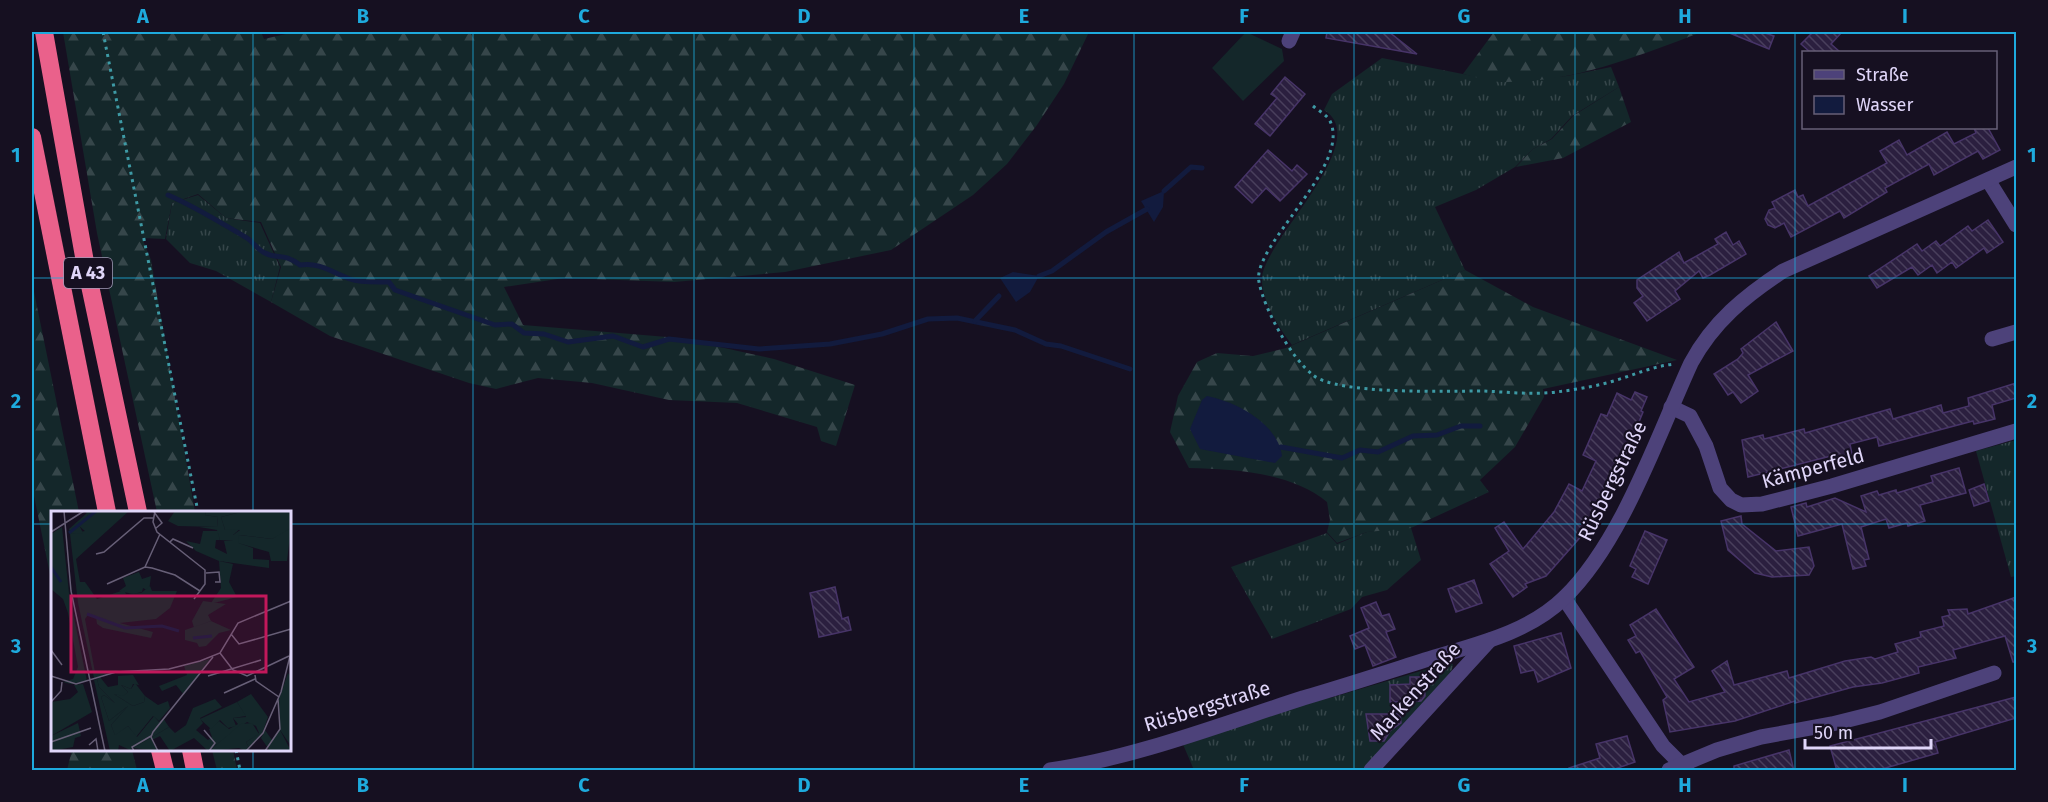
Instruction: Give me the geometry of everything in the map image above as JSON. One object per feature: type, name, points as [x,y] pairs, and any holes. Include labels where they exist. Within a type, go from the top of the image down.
[{"type":"highway","name":"A 43","points":[[44,32],[86,262],[138,511]]},
{"type":"highway","name":"A 43","points":[[32,137],[107,511]]},
{"type":"highway","points":[[160,751],[165,771]]},
{"type":"highway","points":[[191,751],[195,771]]},
{"type":"street","name":"Rüsbergstraße","points":[[1050,771],[1149,747],[1490,640],[1517,630],[1544,615],[1564,598],[1590,568],[1610,539],[1691,363],[1703,340],[1723,318],[1750,293],[1784,271],[2016,167]]},
{"type":"street","points":[[1988,180],[2016,225]]},
{"type":"street","points":[[1992,339],[2016,332]]},
{"type":"street","name":"Kämperfeld","points":[[1671,407],[1690,416],[1706,446],[1720,488],[1731,500],[1741,505],[1762,504],[1833,486],[2016,431]]},
{"type":"street","points":[[1564,598],[1679,769],[1717,750],[1761,737],[1833,724],[1880,712],[1994,673]]},
{"type":"street","name":"Markenstraße","points":[[1371,771],[1490,640]]},
{"type":"path","points":[[103,32],[136,189],[146,259],[177,399],[198,511]]},
{"type":"path","points":[[1313,106],[1329,118],[1333,128],[1331,144],[1319,177],[1266,254],[1258,279],[1263,301],[1281,336],[1313,377],[1348,387],[1554,393],[1608,383],[1661,365],[1691,363]]},
{"type":"path","points":[[236,751],[240,771]]},
{"type":"green space","points":[[63,32],[261,32],[264,39],[295,32],[1089,32],[1064,84],[1037,125],[1007,164],[973,195],[891,250],[785,272],[674,282],[564,278],[504,287],[523,325],[679,338],[774,359],[855,385],[836,446],[821,441],[817,427],[737,403],[669,400],[592,383],[538,378],[496,389],[469,383],[330,336],[271,302],[281,267],[261,222],[226,218],[198,194],[172,203],[165,239],[142,238],[151,260],[195,511],[157,511],[97,233]]},
{"type":"green space","points":[[1246,32],[1282,49],[1284,61],[1243,101],[1212,68]]},
{"type":"green space","points":[[1494,32],[1702,32],[1605,66],[1555,78],[1503,82],[1463,74]]},
{"type":"green space","points":[[1382,58],[1503,82],[1567,76],[1611,67],[1619,87],[1572,116],[1551,139],[1533,149],[1515,167],[1476,190],[1435,207],[1465,270],[1292,345],[1277,322],[1264,295],[1262,278],[1267,261],[1313,191],[1327,167],[1336,144],[1336,125],[1324,110],[1332,94]]},
{"type":"green space","points":[[1619,87],[1631,122],[1563,158],[1516,167],[1533,149],[1552,139],[1573,116]]},
{"type":"green space","points":[[198,195],[226,218],[260,223],[280,267],[271,302],[216,271],[190,263],[166,239],[172,203]]},
{"type":"green space","points":[[1465,270],[1533,307],[1677,360],[1543,389],[1544,397],[1515,447],[1480,480],[1489,492],[1411,528],[1367,532],[1337,543],[1327,532],[1330,520],[1327,502],[1313,492],[1297,484],[1261,474],[1189,468],[1170,432],[1178,396],[1197,362],[1217,353],[1253,356],[1286,348]]},
{"type":"green space","points":[[32,282],[79,511],[51,511],[51,579],[32,486]]},
{"type":"green space","points":[[2016,440],[2016,576],[2011,577],[1976,451]]},
{"type":"green space","points":[[1411,528],[1421,560],[1387,590],[1362,597],[1351,609],[1272,639],[1231,567],[1327,533],[1337,544],[1367,532]]},
{"type":"green space","points":[[1448,663],[1453,664],[1452,670],[1414,720],[1366,770],[1194,770],[1182,742],[1315,699],[1330,698]]},
{"type":"green space","points":[[72,751],[132,751],[137,770],[67,770]]},
{"type":"green space","points":[[212,751],[233,751],[237,770],[217,770]]},
{"type":"water","points":[[1164,191],[1163,207],[1154,222],[1141,201]]},
{"type":"water","points":[[1013,272],[1039,276],[1030,292],[1016,302],[1000,278]]},
{"type":"water","points":[[1207,396],[1231,403],[1254,416],[1273,434],[1282,456],[1275,463],[1200,449],[1190,429],[1202,400]]},
{"type":"building","points":[[1327,32],[1389,32],[1417,54],[1326,38]]},
{"type":"building","points":[[1727,32],[1762,32],[1774,36],[1769,49]]},
{"type":"building","points":[[1813,32],[1842,32],[1831,44],[1839,51],[1809,51],[1801,44]]},
{"type":"building","points":[[1285,77],[1305,94],[1270,136],[1255,124],[1277,98],[1271,94]]},
{"type":"building","points":[[1974,129],[1989,129],[2000,150],[1983,159],[1978,151],[1934,175],[1929,164],[1885,188],[1887,192],[1844,218],[1840,211],[1791,237],[1784,223],[1775,228],[1768,225],[1765,219],[1769,210],[1775,208],[1772,202],[1795,190],[1798,197],[1803,195],[1808,206],[1887,163],[1880,151],[1899,140],[1907,155],[1947,132],[1954,144],[1976,133]]},
{"type":"building","points":[[1268,150],[1292,171],[1297,165],[1307,174],[1280,201],[1266,188],[1252,203],[1235,187]]},
{"type":"building","points":[[1988,220],[2003,242],[1987,253],[1984,248],[1956,268],[1952,262],[1937,273],[1932,265],[1918,275],[1912,267],[1877,288],[1869,276],[1917,244],[1922,251],[1936,241],[1940,246],[1968,226],[1972,231]]},
{"type":"building","points":[[1726,232],[1733,245],[1739,241],[1746,254],[1703,278],[1699,271],[1675,291],[1680,299],[1647,321],[1634,303],[1643,296],[1637,288],[1637,280],[1679,252],[1684,263],[1718,244],[1715,239]]},
{"type":"building","points":[[1776,322],[1793,351],[1748,375],[1758,391],[1741,403],[1733,392],[1728,395],[1714,374],[1738,359],[1743,353],[1741,349]]},
{"type":"building","points":[[2016,383],[2016,398],[1992,405],[1995,419],[1974,424],[1973,421],[1879,446],[1877,437],[1850,444],[1852,454],[1832,459],[1831,456],[1748,477],[1742,440],[1763,435],[1764,439],[1804,429],[1805,433],[1890,409],[1893,419],[1941,405],[1943,413],[1969,406],[1968,398]]},
{"type":"building","points":[[1635,392],[1647,397],[1641,411],[1643,412],[1618,473],[1608,486],[1584,533],[1546,576],[1525,584],[1527,587],[1513,597],[1490,564],[1509,551],[1495,528],[1504,522],[1523,549],[1554,512],[1569,484],[1582,491],[1596,461],[1583,455],[1601,414],[1607,416],[1617,393],[1631,400]]},
{"type":"building","points":[[1959,468],[1966,493],[1920,505],[1925,521],[1889,528],[1886,519],[1861,527],[1869,559],[1864,560],[1866,566],[1853,569],[1842,524],[1798,536],[1791,507],[1806,503],[1807,507],[1835,498],[1866,512],[1861,496],[1877,491],[1879,495],[1896,490],[1897,493],[1933,482],[1931,476]]},
{"type":"building","points":[[1984,484],[1989,501],[1974,506],[1969,490]]},
{"type":"building","points":[[1741,516],[1742,524],[1776,551],[1809,547],[1814,566],[1809,575],[1772,577],[1755,573],[1728,550],[1721,521]]},
{"type":"building","points":[[1645,531],[1667,540],[1648,584],[1632,577],[1636,569],[1630,566]]},
{"type":"building","points":[[1474,580],[1482,603],[1456,612],[1448,589]]},
{"type":"building","points":[[835,587],[842,619],[848,617],[851,630],[819,637],[810,593]]},
{"type":"building","points":[[2016,597],[2016,662],[2013,662],[2005,636],[1953,650],[1956,658],[1918,667],[1919,673],[1882,683],[1853,687],[1795,703],[1795,701],[1735,721],[1670,732],[1663,700],[1667,697],[1640,651],[1636,653],[1628,640],[1636,636],[1630,625],[1656,609],[1694,667],[1674,679],[1689,702],[1725,692],[1712,671],[1727,661],[1734,685],[1787,671],[1789,678],[1845,661],[1871,657],[1875,659],[1898,652],[1895,644],[1921,637],[1920,632],[1944,626],[1942,617],[1950,615],[1948,610],[1967,609],[1968,614]]},
{"type":"building","points":[[1376,602],[1382,616],[1389,614],[1395,629],[1386,632],[1396,657],[1373,666],[1365,645],[1355,649],[1350,636],[1369,628],[1361,608]]},
{"type":"building","points":[[1561,633],[1571,668],[1538,682],[1534,670],[1521,673],[1514,646]]},
{"type":"building","points":[[1410,677],[1424,677],[1425,696],[1421,701],[1390,702],[1390,685],[1410,684]]},
{"type":"building","points":[[2016,697],[2016,718],[1935,742],[1938,753],[1875,771],[1837,771],[1830,746]]},
{"type":"building","points":[[1366,714],[1400,714],[1401,723],[1390,731],[1384,741],[1370,741]]},
{"type":"building","points":[[1627,736],[1635,762],[1609,771],[1570,771],[1569,768],[1600,758],[1596,744]]},
{"type":"building","points":[[1789,750],[1794,771],[1734,771],[1734,766]]},
{"type":"waterway","points":[[1164,191],[1191,167],[1202,168]]},
{"type":"waterway","points":[[168,195],[247,238],[260,250],[270,255],[285,257],[300,265],[314,265],[354,280],[389,282],[395,290],[495,325],[512,324],[524,333],[544,334],[568,342],[613,336],[643,347],[669,339],[759,349],[830,344],[882,334],[928,319],[957,318],[1015,330],[1046,344],[1061,346],[1130,369]]},
{"type":"waterway","points":[[1039,276],[1052,271],[1106,232],[1147,209]]},
{"type":"waterway","points":[[975,321],[999,296]]},
{"type":"waterway","points":[[1281,447],[1342,458],[1360,450],[1378,452],[1413,436],[1437,435],[1461,426],[1480,426]]}]
